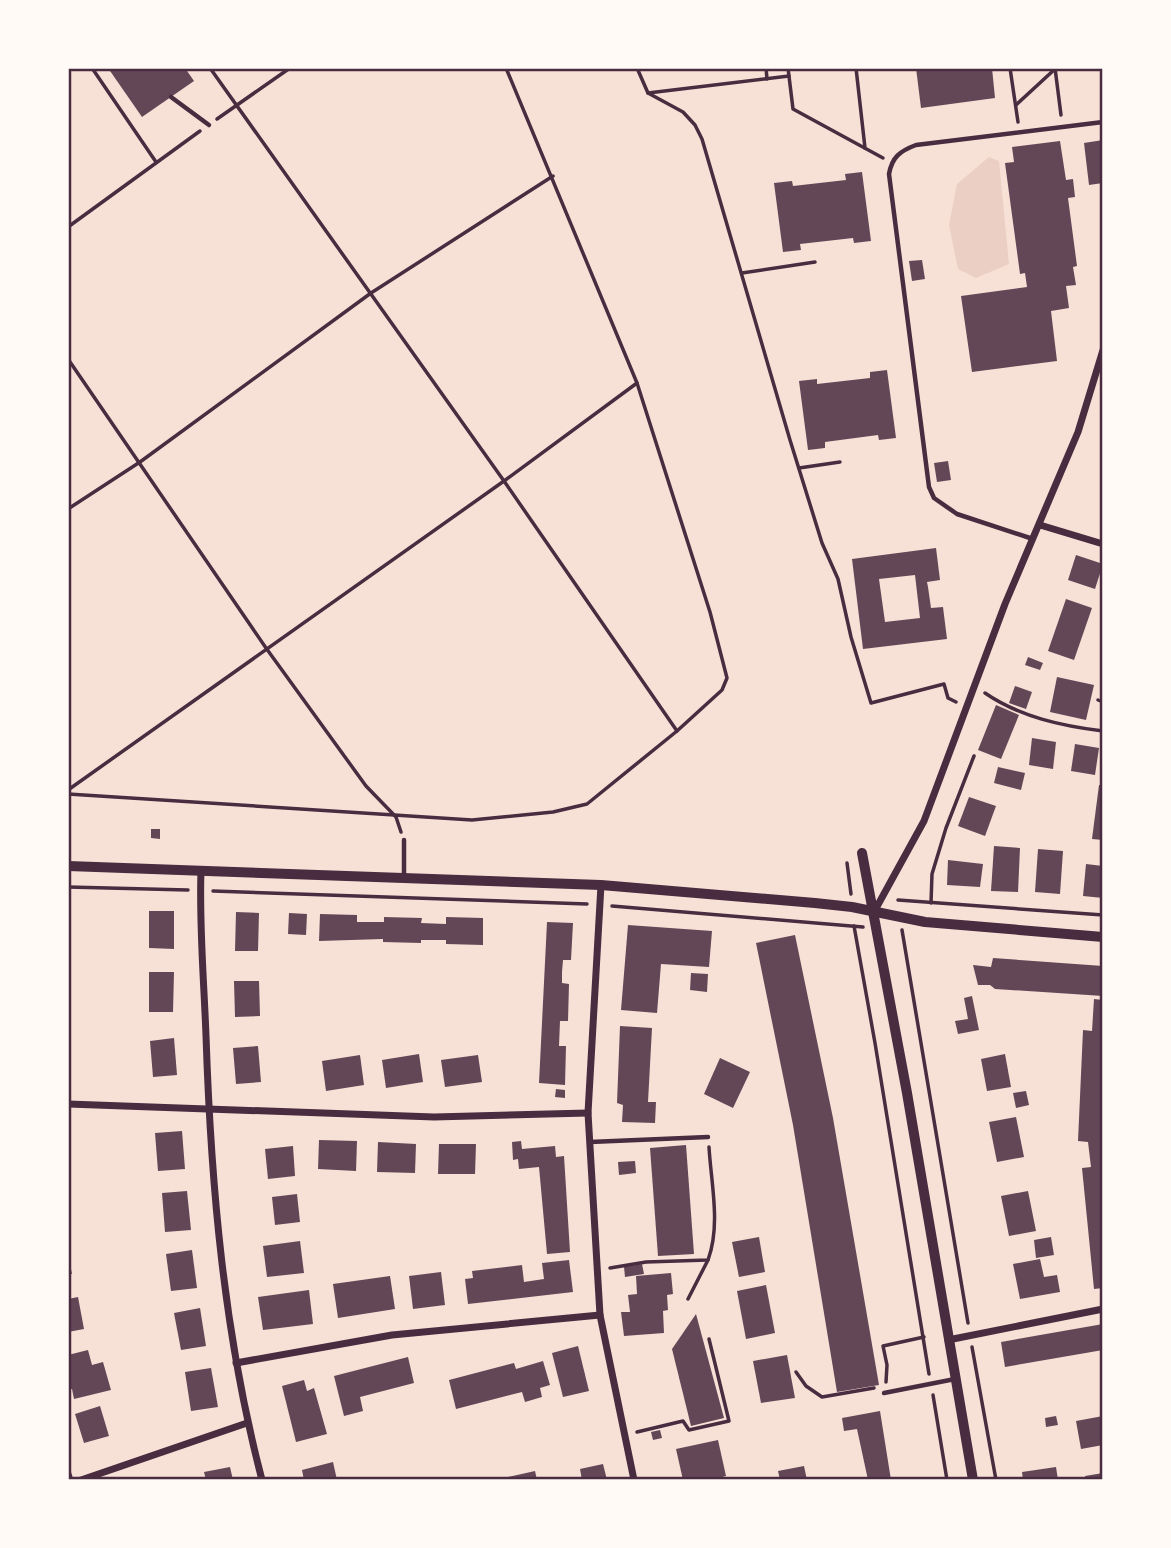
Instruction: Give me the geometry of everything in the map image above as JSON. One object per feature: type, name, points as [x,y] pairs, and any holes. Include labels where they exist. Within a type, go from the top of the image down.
[{"type":"street","points":[[873,912],[924,821],[1005,604],[1078,432],[1103,350]]},
{"type":"street","points":[[1040,525],[1103,544]]},
{"type":"street","points":[[862,853],[905,1082],[973,1480]]},
{"type":"street","points":[[68,866],[601,885],[815,903],[925,922],[1103,937]]},
{"type":"street","points":[[201,871],[209,1109],[218,1241],[247,1423],[262,1480]]},
{"type":"street","points":[[601,885],[588,1113],[600,1315],[634,1480]]},
{"type":"street","points":[[68,1104],[433,1117],[588,1113]]},
{"type":"street","points":[[948,1340],[1103,1309]]},
{"type":"street","points":[[236,1363],[393,1335],[600,1315]]},
{"type":"street","points":[[81,1480],[247,1423]]},
{"type":"street","points":[[68,1474],[70,1480]]},
{"type":"lane","points":[[171,97],[209,125]]},
{"type":"lane","points":[[1034,539],[957,513],[934,498],[929,487],[889,174],[891,163],[901,151],[915,145],[1103,122]]},
{"type":"lane","points":[[404,840],[404,877]]},
{"type":"lane","points":[[590,1142],[708,1137]]},
{"type":"lane","points":[[884,1393],[955,1379]]},
{"type":"path","points":[[92,68],[156,162]]},
{"type":"path","points":[[210,68],[677,731]]},
{"type":"path","points":[[68,227],[290,68]]},
{"type":"path","points":[[68,792],[396,817],[472,820],[553,812],[587,804],[677,731],[722,690],[727,678],[698,572],[637,383],[506,68]]},
{"type":"path","points":[[637,68],[648,93],[668,102],[695,125],[702,139],[822,543],[838,579],[851,637],[871,703],[944,684],[948,698]]},
{"type":"path","points":[[766,68],[767,79]]},
{"type":"path","points":[[788,68],[793,109],[891,163]]},
{"type":"path","points":[[856,68],[865,148]]},
{"type":"path","points":[[1010,68],[1019,132]]},
{"type":"path","points":[[1016,105],[1055,69]]},
{"type":"path","points":[[1055,69],[1062,126]]},
{"type":"path","points":[[648,93],[789,76]]},
{"type":"path","points":[[68,509],[140,462],[371,293],[552,176]]},
{"type":"path","points":[[742,273],[815,262]]},
{"type":"path","points":[[68,359],[266,648],[366,786],[396,817],[404,840]]},
{"type":"path","points":[[68,792],[637,383]]},
{"type":"path","points":[[799,468],[840,462]]},
{"type":"path","points":[[975,686],[995,700],[1035,718],[1103,731]]},
{"type":"path","points":[[931,903],[932,874],[946,828],[974,756]]},
{"type":"path","points":[[68,887],[600,905],[854,927],[884,1083],[947,1480]]},
{"type":"path","points":[[897,900],[1103,915]]},
{"type":"path","points":[[903,933],[996,1480]]},
{"type":"path","points":[[688,1299],[713,1247],[715,1228],[708,1137]]},
{"type":"path","points":[[597,1270],[646,1262],[708,1260]]},
{"type":"path","points":[[796,1372],[806,1386],[822,1397],[884,1386],[888,1378],[883,1346],[924,1337]]},
{"type":"path","points":[[625,1435],[683,1421],[689,1430],[729,1421],[709,1339]]},
{"type":"shaded area","points":[[989,157],[999,161],[1009,264],[976,278],[958,269],[949,225],[957,184]]},
{"type":"building","points":[[108,68],[185,68],[194,81],[142,117]]},
{"type":"building","points":[[916,68],[992,68],[995,98],[921,108]]},
{"type":"building","points":[[1103,140],[1103,183],[1089,185],[1084,143]]},
{"type":"building","points":[[1060,141],[1066,180],[1073,179],[1075,197],[1068,198],[1077,266],[1073,267],[1076,285],[1066,286],[1069,308],[1051,311],[1057,361],[972,372],[961,296],[1027,287],[1025,273],[1020,274],[1005,163],[1014,162],[1012,147]]},
{"type":"building","points":[[862,172],[871,241],[854,243],[853,238],[800,244],[801,250],[783,252],[774,183],[792,181],[793,186],[846,180],[845,174]]},
{"type":"building","points":[[922,260],[925,279],[912,281],[909,261]]},
{"type":"building","points":[[887,370],[896,438],[879,440],[878,435],[825,442],[825,448],[808,450],[799,381],[817,379],[817,384],[870,378],[870,372]]},
{"type":"building","points":[[948,461],[951,480],[937,482],[934,463]]},
{"type":"building","points":[[936,548],[940,580],[927,582],[931,608],[943,607],[947,639],[863,649],[852,559]],"holes":[[[915,575],[920,618],[885,622],[879,579]]]},
{"type":"building","points":[[1076,555],[1103,564],[1095,589],[1068,580]]},
{"type":"building","points":[[1066,599],[1092,608],[1074,660],[1048,651]]},
{"type":"building","points":[[1028,657],[1043,663],[1040,670],[1025,665]]},
{"type":"building","points":[[1057,677],[1094,685],[1086,720],[1050,712]]},
{"type":"building","points":[[1015,686],[1032,692],[1026,709],[1009,703]]},
{"type":"building","points":[[996,705],[1019,715],[1001,759],[978,750]]},
{"type":"building","points":[[1032,738],[1056,742],[1053,769],[1029,765]]},
{"type":"building","points":[[1075,744],[1099,748],[1095,775],[1071,771]]},
{"type":"building","points":[[998,767],[1025,773],[1021,790],[994,783]]},
{"type":"building","points":[[1099,785],[1103,785],[1103,840],[1092,839]]},
{"type":"building","points":[[969,797],[996,806],[985,836],[958,826]]},
{"type":"building","points":[[151,829],[160,829],[160,839],[151,838]]},
{"type":"building","points":[[994,846],[1020,848],[1018,892],[991,891]]},
{"type":"building","points":[[1038,849],[1063,851],[1060,894],[1035,892]]},
{"type":"building","points":[[948,860],[983,864],[980,887],[947,885]]},
{"type":"building","points":[[1086,864],[1103,866],[1103,898],[1083,896]]},
{"type":"building","points":[[149,911],[174,911],[174,949],[149,948]]},
{"type":"building","points":[[236,912],[259,913],[258,951],[235,951]]},
{"type":"building","points":[[289,913],[307,914],[306,935],[288,934]]},
{"type":"building","points":[[320,914],[357,915],[357,922],[384,922],[384,917],[422,918],[421,923],[446,924],[446,917],[483,918],[483,945],[446,944],[446,940],[421,940],[421,943],[383,942],[383,939],[319,941]]},
{"type":"building","points":[[547,922],[573,923],[571,960],[563,960],[562,972],[562,983],[569,984],[568,1021],[560,1021],[559,1046],[566,1046],[565,1085],[539,1083]]},
{"type":"building","points":[[628,925],[712,931],[709,967],[661,964],[657,1013],[621,1010]]},
{"type":"building","points":[[795,935],[833,1118],[879,1385],[837,1392],[793,1125],[756,943]]},
{"type":"building","points":[[993,958],[1103,966],[1103,996],[995,989],[990,985],[978,985],[973,965],[991,967]]},
{"type":"building","points":[[149,972],[174,972],[173,1012],[149,1012]]},
{"type":"building","points":[[691,973],[708,974],[707,992],[690,990]]},
{"type":"building","points":[[234,981],[259,981],[260,1016],[235,1017]]},
{"type":"building","points":[[972,996],[979,1030],[958,1034],[955,1021],[968,1019],[964,998]]},
{"type":"building","points":[[1094,999],[1103,1000],[1103,1288],[1094,1289],[1082,1168],[1091,1167],[1088,1142],[1078,1141],[1083,1030],[1092,1031]]},
{"type":"building","points":[[620,1026],[652,1028],[648,1102],[656,1102],[655,1123],[622,1122],[623,1105],[617,1103]]},
{"type":"building","points":[[174,1038],[177,1075],[153,1077],[150,1041]]},
{"type":"building","points":[[258,1046],[261,1082],[236,1084],[233,1048]]},
{"type":"building","points":[[419,1054],[423,1082],[386,1088],[382,1060]]},
{"type":"building","points":[[1005,1054],[1011,1087],[987,1091],[981,1059]]},
{"type":"building","points":[[360,1055],[364,1085],[326,1091],[322,1061]]},
{"type":"building","points":[[478,1055],[482,1082],[445,1087],[441,1060]]},
{"type":"building","points":[[720,1058],[750,1072],[733,1108],[704,1094]]},
{"type":"building","points":[[556,1089],[565,1090],[565,1098],[555,1097]]},
{"type":"building","points":[[1026,1091],[1029,1105],[1016,1108],[1013,1093]]},
{"type":"building","points":[[1016,1117],[1024,1157],[997,1162],[989,1122]]},
{"type":"building","points":[[182,1131],[185,1169],[158,1171],[155,1133]]},
{"type":"building","points":[[319,1140],[357,1141],[356,1171],[318,1169]]},
{"type":"building","points":[[521,1141],[522,1149],[555,1146],[556,1157],[564,1156],[570,1252],[547,1254],[539,1167],[519,1169],[518,1159],[513,1160],[512,1142]]},
{"type":"building","points":[[378,1142],[416,1144],[415,1173],[377,1172]]},
{"type":"building","points":[[439,1144],[476,1144],[475,1174],[438,1174]]},
{"type":"building","points":[[686,1145],[694,1254],[658,1256],[650,1148]]},
{"type":"building","points":[[293,1146],[295,1176],[268,1179],[265,1149]]},
{"type":"building","points":[[635,1161],[636,1173],[619,1175],[618,1162]]},
{"type":"building","points":[[187,1191],[191,1230],[165,1232],[162,1193]]},
{"type":"building","points":[[1028,1191],[1036,1231],[1009,1236],[1001,1196]]},
{"type":"building","points":[[297,1194],[300,1222],[275,1225],[272,1197]]},
{"type":"building","points":[[759,1237],[765,1272],[739,1277],[732,1242]]},
{"type":"building","points":[[1051,1237],[1054,1255],[1036,1258],[1034,1240]]},
{"type":"building","points":[[300,1241],[304,1273],[267,1277],[263,1246]]},
{"type":"building","points":[[192,1250],[197,1288],[171,1291],[166,1254]]},
{"type":"building","points":[[68,1254],[72,1274],[68,1274]]},
{"type":"building","points":[[1040,1259],[1044,1277],[1057,1275],[1060,1292],[1020,1299],[1013,1264]]},
{"type":"building","points":[[569,1260],[573,1292],[468,1304],[465,1279],[473,1278],[472,1271],[522,1265],[524,1282],[544,1279],[542,1263]]},
{"type":"building","points":[[642,1264],[644,1274],[625,1277],[624,1267]]},
{"type":"building","points":[[441,1272],[445,1305],[413,1309],[409,1276]]},
{"type":"building","points":[[671,1273],[673,1294],[667,1295],[668,1310],[663,1311],[664,1333],[624,1336],[621,1312],[630,1312],[628,1295],[637,1294],[636,1276]]},
{"type":"building","points":[[390,1276],[395,1309],[338,1318],[333,1284]]},
{"type":"building","points":[[766,1285],[775,1333],[746,1339],[737,1291]]},
{"type":"building","points":[[309,1290],[313,1324],[263,1330],[258,1297]]},
{"type":"building","points":[[78,1297],[84,1329],[68,1332],[68,1299]]},
{"type":"building","points":[[200,1308],[206,1346],[181,1350],[174,1313]]},
{"type":"building","points":[[696,1314],[724,1418],[691,1426],[672,1349]]},
{"type":"building","points":[[1103,1324],[1103,1350],[1005,1367],[1001,1342]]},
{"type":"building","points":[[578,1346],[589,1391],[563,1397],[552,1353]]},
{"type":"building","points":[[88,1350],[92,1365],[103,1362],[111,1390],[74,1399],[72,1389],[68,1390],[68,1355]]},
{"type":"building","points":[[787,1355],[795,1398],[761,1403],[753,1361]]},
{"type":"building","points":[[408,1357],[414,1383],[360,1397],[363,1411],[344,1416],[334,1376]]},
{"type":"building","points":[[543,1361],[550,1385],[540,1388],[542,1397],[525,1402],[522,1392],[456,1409],[449,1380],[514,1363],[516,1369]]},
{"type":"building","points":[[211,1368],[218,1407],[191,1411],[185,1372]]},
{"type":"building","points":[[304,1380],[307,1391],[314,1388],[327,1434],[296,1442],[282,1386]]},
{"type":"building","points":[[100,1406],[109,1436],[84,1443],[75,1414]]},
{"type":"building","points":[[880,1411],[891,1480],[868,1480],[857,1429],[844,1431],[842,1418]]},
{"type":"building","points":[[1056,1416],[1058,1425],[1046,1427],[1045,1418]]},
{"type":"building","points":[[1103,1416],[1103,1445],[1081,1449],[1076,1421]]},
{"type":"building","points":[[660,1430],[662,1438],[653,1440],[651,1432]]},
{"type":"building","points":[[718,1440],[726,1476],[711,1480],[683,1480],[676,1449]]},
{"type":"building","points":[[333,1462],[337,1480],[304,1480],[302,1470]]},
{"type":"building","points":[[603,1464],[607,1480],[582,1480],[580,1469]]},
{"type":"building","points":[[804,1466],[807,1480],[780,1480],[778,1471]]},
{"type":"building","points":[[230,1467],[233,1480],[206,1480],[204,1472]]},
{"type":"building","points":[[1056,1467],[1058,1480],[1023,1480],[1022,1472]]},
{"type":"building","points":[[535,1471],[537,1480],[499,1480],[499,1479]]},
{"type":"building","points":[[1103,1473],[1103,1480],[1086,1480],[1085,1476]]}]
